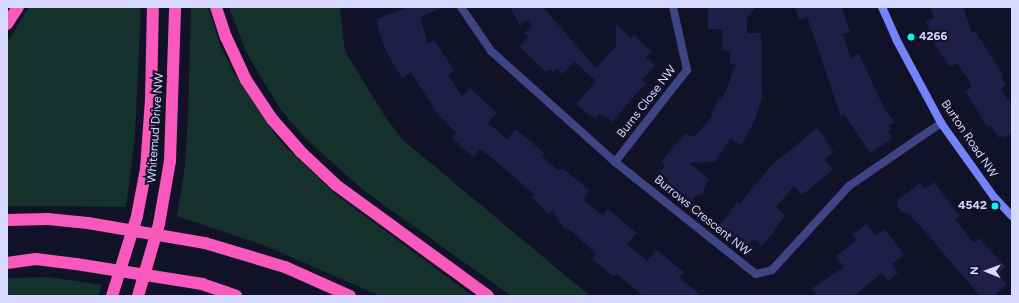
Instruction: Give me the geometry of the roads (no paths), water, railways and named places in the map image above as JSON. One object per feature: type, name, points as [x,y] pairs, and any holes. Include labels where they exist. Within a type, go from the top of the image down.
[{"type":"highway","points":[[7,24],[18,7]]},
{"type":"highway","points":[[112,296],[137,216],[146,169],[151,99],[153,7]]},
{"type":"highway","name":"Whitemud Drive NW","points":[[138,296],[160,224],[170,161],[176,7]]},
{"type":"highway","points":[[216,7],[226,37],[246,80],[272,119],[301,152],[336,185],[488,296]]},
{"type":"highway","points":[[7,220],[48,219],[88,223],[205,243],[285,267],[350,296]]},
{"type":"highway","points":[[7,263],[36,259],[76,264],[202,284],[236,296]]},
{"type":"street","name":"Burrows Crescent NW","points":[[462,7],[490,52],[616,162],[751,272],[760,274],[772,270],[848,186],[941,123]]},
{"type":"street","name":"Burns Close NW","points":[[616,162],[686,70],[673,7]]},
{"type":"street","name":"Burton Road NW","points":[[882,7],[896,39],[941,123],[994,196],[1012,216]]},
{"type":"place","name":"4266","points":[[911,37]]},
{"type":"place","name":"4542","points":[[995,206]]}]
